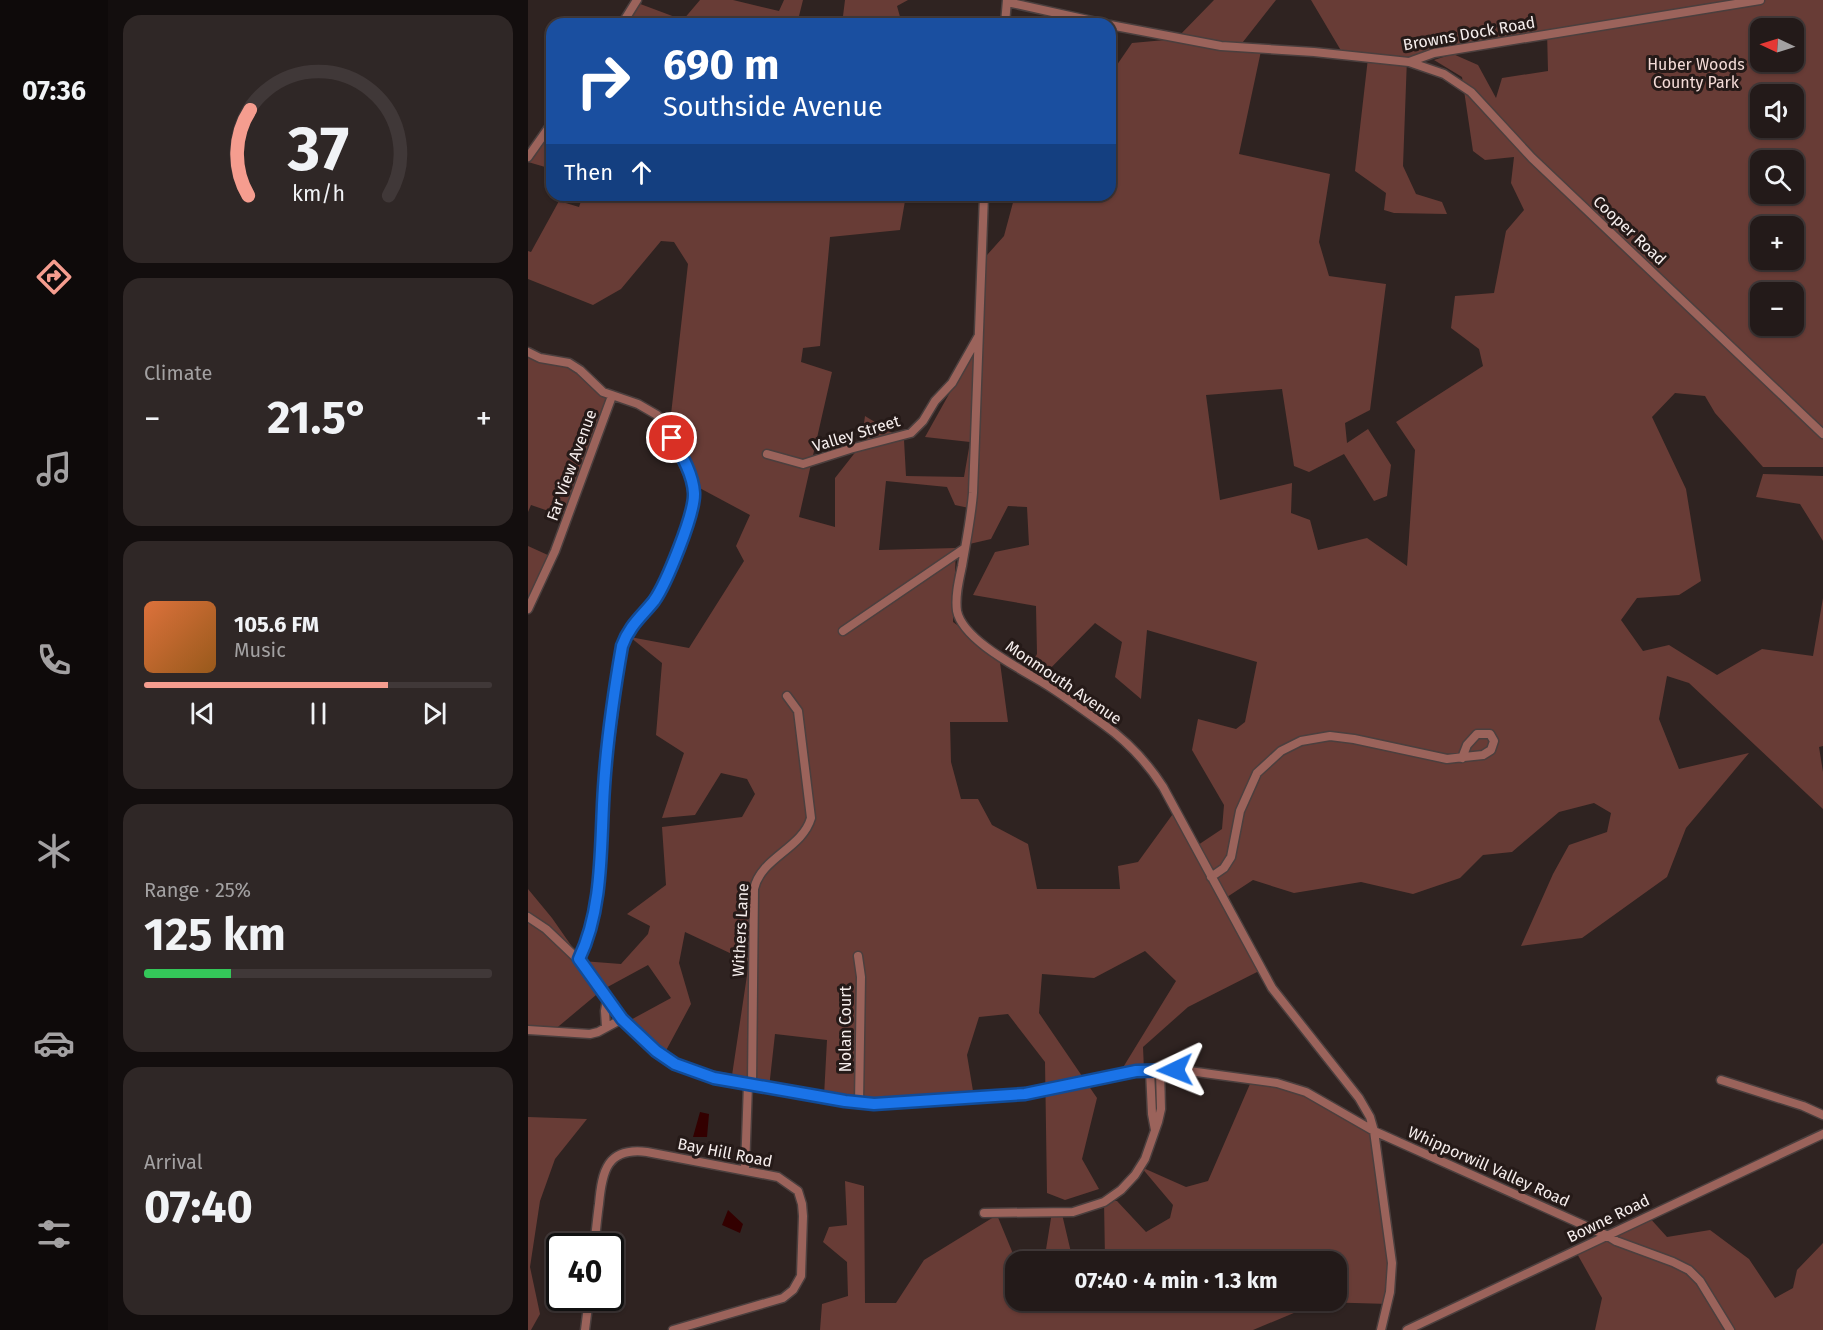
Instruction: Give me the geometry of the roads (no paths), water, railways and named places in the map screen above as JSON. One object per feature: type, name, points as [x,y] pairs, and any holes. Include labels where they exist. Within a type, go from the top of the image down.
[{"type":"street","points":[[625,18],[635,0]]},
{"type":"street","name":"Browns Dock Road","points":[[1116,26],[1221,46],[1409,62],[1434,53],[1760,0]]},
{"type":"street","name":"Browns Dock Road","points":[[1007,1],[1082,18]]},
{"type":"street","points":[[1006,18],[1007,1]]},
{"type":"street","name":"Cooper Road","points":[[1409,62],[1444,74],[1471,92],[1532,158],[1823,434]]},
{"type":"street","points":[[528,157],[546,132]]},
{"type":"street","name":"Monmouth Avenue","points":[[984,201],[973,494],[957,610],[963,623],[991,651],[1049,686],[1101,722],[1143,760],[1163,787],[1272,988],[1359,1098],[1370,1117],[1374,1131],[1392,1263],[1390,1292],[1381,1330]]},
{"type":"street","name":"Valley Street","points":[[767,454],[803,464],[911,432],[923,421],[952,383],[978,337]]},
{"type":"street","points":[[528,352],[540,358],[569,363],[580,370],[603,392],[638,404],[657,415],[672,438],[687,469],[694,491],[690,518],[659,593],[632,625],[622,646],[604,784],[597,891],[589,932],[579,959]]},
{"type":"street","name":"Far View Avenue","points":[[528,609],[555,551],[612,396]]},
{"type":"street","points":[[843,632],[965,548]]},
{"type":"street","name":"Withers Lane","points":[[745,1170],[750,1084],[754,889],[756,881],[770,864],[804,833],[811,818],[798,711],[787,696]]},
{"type":"street","points":[[1211,878],[1224,867],[1231,857],[1240,811],[1257,773],[1281,751],[1301,741],[1330,736],[1447,759],[1462,758]]},
{"type":"street","name":"Whipporwill Valley Road","points":[[528,917],[546,929],[579,959],[622,1019],[656,1051],[675,1064],[714,1078],[859,1102],[882,1103],[1025,1094],[1150,1070],[1189,1071],[1262,1080],[1296,1088],[1338,1108],[1374,1131],[1616,1241],[1689,1270],[1700,1281],[1730,1330]]},
{"type":"street","name":"Nolan Court","points":[[858,956],[861,977],[859,1102]]},
{"type":"street","points":[[606,1027],[607,999]]},
{"type":"street","points":[[528,1030],[590,1034],[622,1019]]},
{"type":"street","points":[[1150,1070],[1155,1130]]},
{"type":"street","points":[[984,1213],[1073,1212],[1104,1202],[1121,1190],[1140,1169],[1150,1147],[1161,1109],[1160,1070]]},
{"type":"street","points":[[1721,1080],[1803,1106],[1823,1115]]},
{"type":"street","name":"Bowne Road","points":[[1407,1330],[1823,1134]]},
{"type":"street","name":"Bay Hill Road","points":[[596,1233],[603,1175],[610,1162],[630,1151],[647,1152],[778,1177],[792,1186],[799,1194],[803,1216],[802,1260],[800,1280],[793,1290],[783,1298],[673,1330]]},
{"type":"street","points":[[585,1330],[587,1311]]},
{"type":"park label","name":"Huber Woods County Park","points":[[1696,73]]}]
